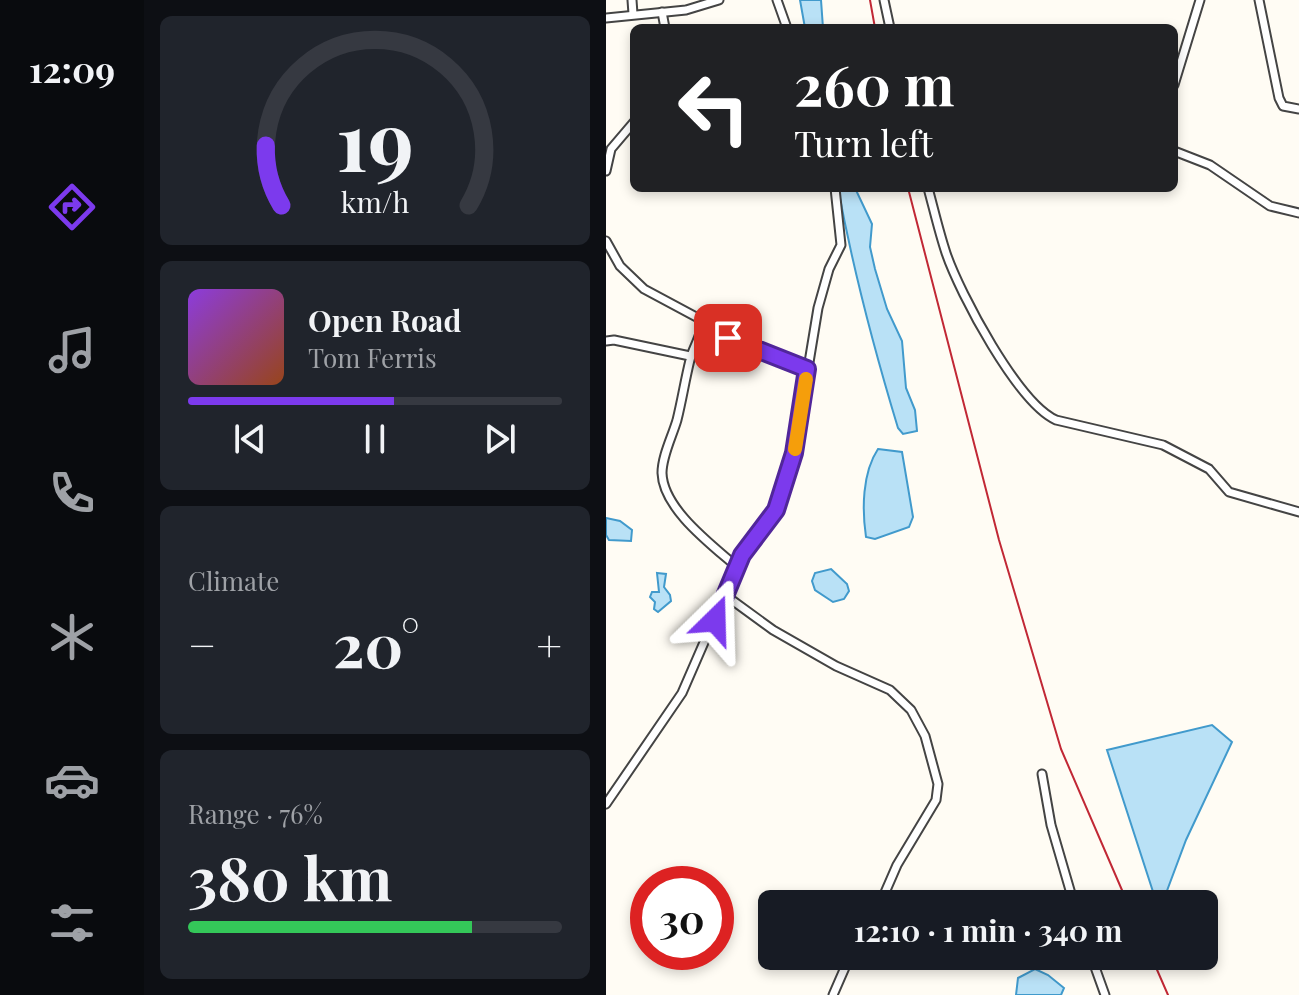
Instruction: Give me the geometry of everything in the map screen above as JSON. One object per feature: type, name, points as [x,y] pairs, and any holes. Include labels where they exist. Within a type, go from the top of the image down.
[{"type":"street","points":[[632,0],[633,14]]},
{"type":"street","points":[[606,18],[686,10],[719,0]]},
{"type":"street","points":[[777,0],[786,24]]},
{"type":"street","points":[[884,0],[889,24]]},
{"type":"street","points":[[1178,72],[1200,0]]},
{"type":"street","points":[[1259,0],[1279,98],[1283,106],[1299,109]]},
{"type":"street","points":[[662,12],[664,24]]},
{"type":"street","points":[[606,171],[611,149],[630,127]]},
{"type":"street","points":[[1178,153],[1210,165],[1270,206],[1299,213]]},
{"type":"street","points":[[606,804],[682,693],[742,555],[776,510],[794,453],[818,308],[829,269],[841,245],[835,192]]},
{"type":"street","points":[[929,192],[946,254],[964,296],[1004,364],[1042,414],[1163,445],[1209,469],[1229,492],[1299,512]]},
{"type":"street","points":[[606,241],[620,266],[644,289],[700,319],[702,328],[690,356],[683,398],[663,463],[663,482],[689,524],[737,567]]},
{"type":"street","points":[[702,328],[807,369]]},
{"type":"street","points":[[606,341],[690,356]]},
{"type":"street","points":[[725,595],[773,630],[836,666],[890,690],[911,710],[925,736],[938,784],[936,800],[897,865],[886,890]]},
{"type":"street","points":[[1042,774],[1051,825],[1070,890]]},
{"type":"street","points":[[833,995],[844,970]]},
{"type":"street","points":[[1096,970],[1105,995]]},
{"type":"water","points":[[800,0],[821,0],[823,24],[804,24]]},
{"type":"water","points":[[839,192],[857,192],[872,224],[870,247],[887,309],[902,341],[906,388],[915,410],[917,431],[903,434],[898,428],[850,249]]},
{"type":"water","points":[[878,449],[902,452],[913,517],[909,527],[875,539],[866,537],[864,504],[866,480]]},
{"type":"water","points":[[606,518],[620,521],[632,530],[631,541],[609,540]]},
{"type":"water","points":[[831,569],[847,584],[849,591],[844,599],[833,602],[815,590],[812,581],[815,573]]},
{"type":"water","points":[[657,573],[666,574],[664,587],[671,601],[658,612],[650,597],[652,592],[659,592]]},
{"type":"water","points":[[1212,725],[1232,742],[1186,840],[1167,890],[1152,890],[1107,750]]},
{"type":"water","points":[[1037,970],[1064,988],[1061,995],[1016,995],[1018,978]]},
{"type":"railway","points":[[870,0],[874,24]]},
{"type":"railway","points":[[909,192],[999,540],[1061,749],[1122,890]]},
{"type":"railway","points":[[1157,970],[1168,995]]},
{"type":"slow traffic","points":[[795,449],[806,379]]},
{"type":"route","points":[[715,620],[742,555],[776,510],[794,453],[807,369],[728,338]]}]
